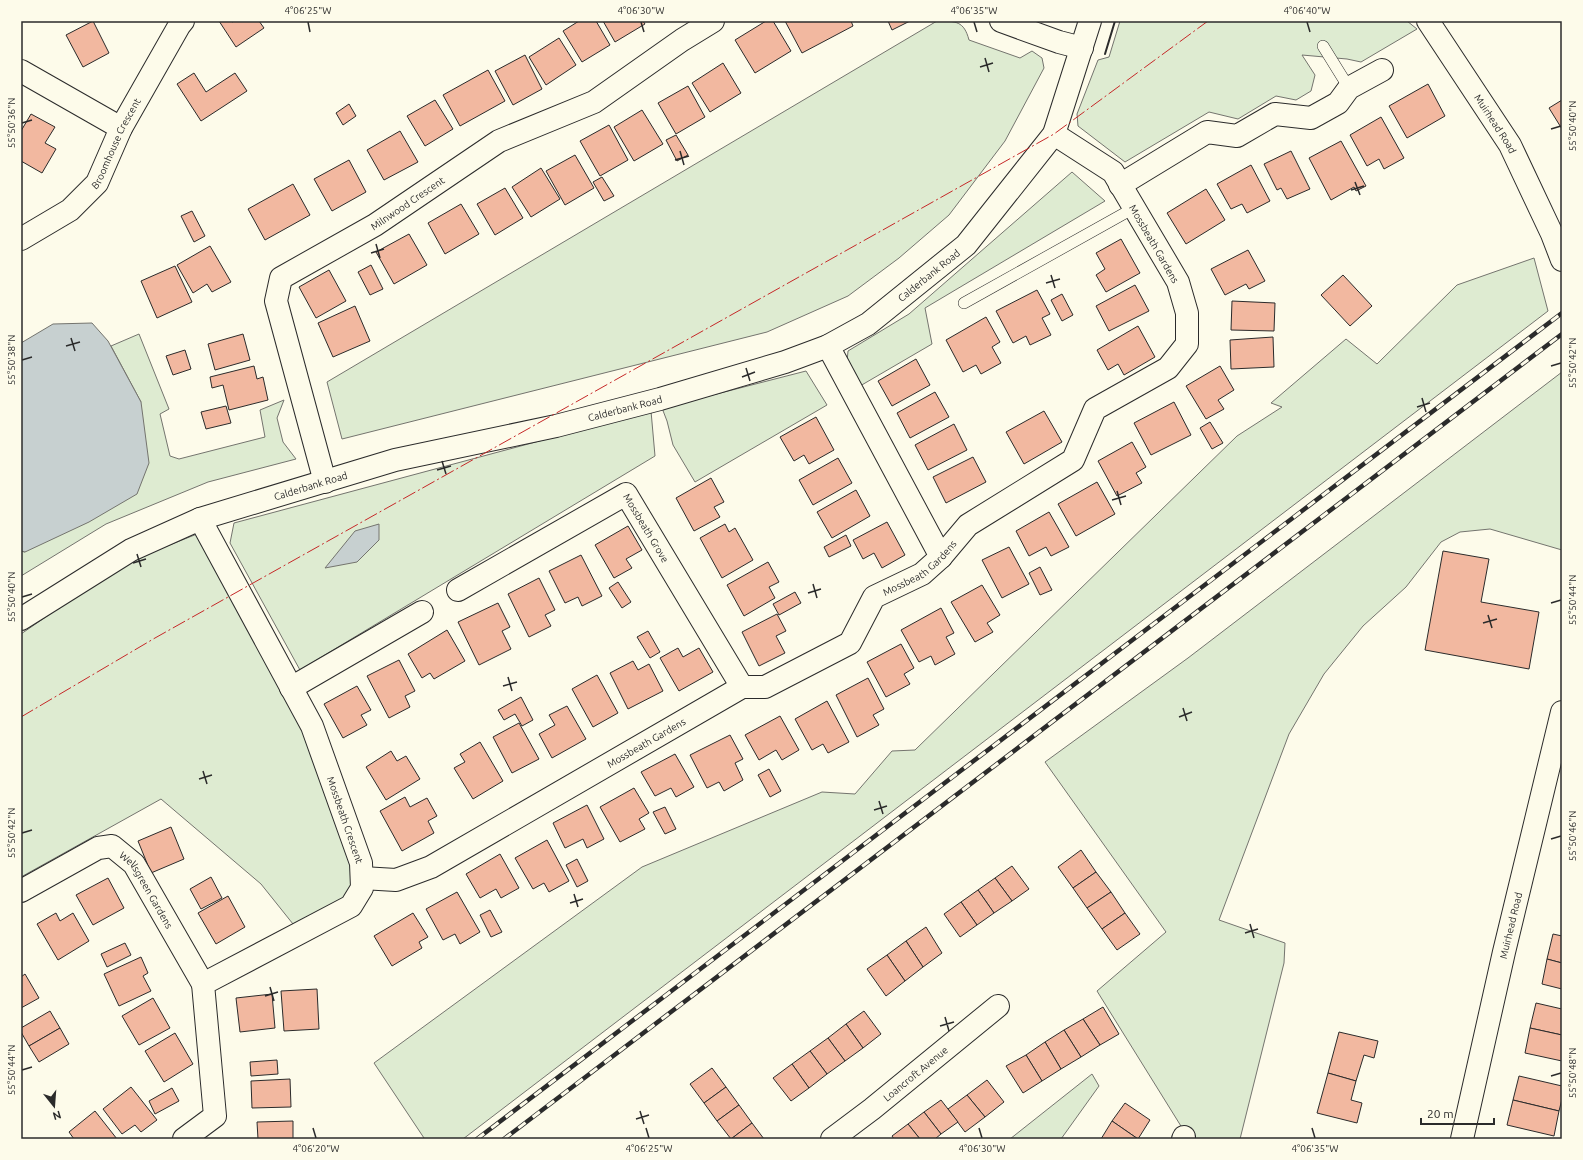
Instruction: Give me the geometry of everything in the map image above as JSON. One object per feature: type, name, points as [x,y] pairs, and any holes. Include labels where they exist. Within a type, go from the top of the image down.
[{"type":"street","name":"Broomhouse Crescent","points":[[21,239],[70,210],[97,183],[121,128],[183,21]]},
{"type":"street","name":"Milnwood Crescent","points":[[325,482],[276,301],[281,278],[375,225],[499,141],[594,102],[682,40],[713,21]]},
{"type":"street","points":[[1001,21],[1059,42],[1082,48]]},
{"type":"street","name":"Calderbank Road","points":[[21,619],[131,550],[200,519],[396,460],[556,426],[660,399],[785,362],[828,346],[868,324],[966,245],[1054,134],[1090,21]]},
{"type":"street","name":"Muirhead Road","points":[[1428,21],[1510,145],[1552,234],[1562,260]]},
{"type":"street","points":[[1120,185],[1207,132],[1237,136],[1275,114],[1311,118],[1338,103],[1349,88],[1382,70]]},
{"type":"street","points":[[21,71],[121,128]]},
{"type":"street","name":"Mossbeath Gardens","points":[[362,878],[396,880],[431,867],[742,687],[766,687],[850,643],[874,597],[922,574],[941,556],[968,525],[1073,460],[1095,409],[1168,368],[1187,344],[1187,313],[1178,282],[1113,172],[1054,134]]},
{"type":"street","points":[[828,346],[941,556]]},
{"type":"street","name":"Mossbeath Grove","points":[[458,590],[626,494],[742,687]]},
{"type":"street","name":"Mossbeath Crescent","points":[[200,519],[312,726],[361,863],[362,878],[362,888],[351,906],[204,984]]},
{"type":"street","points":[[291,688],[422,612]]},
{"type":"street","name":"Muirhead Road","points":[[1462,1139],[1504,952],[1562,712]]},
{"type":"street","name":"Wellsgreen Gardens","points":[[21,892],[98,848],[112,846],[134,864],[204,984]]},
{"type":"street","points":[[184,1139],[216,1116],[204,984]]},
{"type":"street","name":"Loancroft Avenue","points":[[832,1139],[872,1109],[998,1006]]},
{"type":"lane","points":[[1323,46],[1349,88]]},
{"type":"lane","points":[[964,303],[1134,208]]},
{"type":"green space","points":[[937,21],[958,23],[965,29],[969,40],[1020,58],[1032,51],[1042,58],[1044,68],[1005,141],[949,215],[899,258],[848,296],[767,332],[342,439],[327,382]]},
{"type":"green space","points":[[1120,21],[1407,21],[1417,29],[1361,62],[1347,59],[1302,55],[1315,75],[1311,91],[1296,100],[1276,96],[1238,119],[1209,112],[1125,162],[1078,126],[1077,114],[1098,60],[1109,57]]},
{"type":"green space","points":[[1072,172],[1105,201],[925,308],[932,344],[860,386],[847,362],[848,351],[909,314]]},
{"type":"green space","points":[[1534,258],[1548,311],[463,1139],[424,1138],[374,1063],[642,867],[822,792],[855,794],[892,751],[915,750],[1237,436],[1282,407],[1271,403],[1346,339],[1377,364],[1457,285]]},
{"type":"green space","points":[[139,334],[169,409],[160,414],[170,456],[179,459],[265,437],[260,410],[284,400],[277,418],[283,442],[296,459],[208,482],[106,524],[21,576],[21,551],[25,552],[141,402],[111,346]]},
{"type":"green space","points":[[806,371],[827,405],[695,482],[673,445],[662,408]]},
{"type":"green space","points":[[1562,372],[1562,550],[1490,529],[1460,532],[1441,542],[1406,587],[1363,626],[1324,674],[1289,734],[1219,920],[1285,943],[1284,963],[1240,1139],[1189,1139],[1097,991],[1166,932],[1045,762],[1188,658]]},
{"type":"green space","points":[[651,411],[655,456],[300,670],[230,543],[234,523]]},
{"type":"green space","points":[[197,534],[309,733],[355,865],[354,891],[297,929],[261,884],[161,799],[21,877],[21,634],[63,605],[142,556]]},
{"type":"green space","points":[[1092,1074],[1099,1086],[1061,1139],[1010,1139]]},
{"type":"shaded area","points":[[92,323],[108,341],[141,402],[149,463],[137,494],[89,522],[25,552],[21,551],[21,343],[53,324]]},
{"type":"shaded area","points":[[379,524],[379,540],[357,562],[325,568],[355,531]]},
{"type":"building","points":[[93,21],[109,53],[83,67],[66,35]]},
{"type":"building","points":[[219,21],[259,21],[264,28],[236,47]]},
{"type":"building","points":[[579,21],[596,21],[610,45],[582,62],[563,31]]},
{"type":"building","points":[[603,21],[643,21],[645,24],[615,42]]},
{"type":"building","points":[[766,21],[773,21],[791,51],[755,73],[735,40]]},
{"type":"building","points":[[785,21],[851,21],[853,26],[802,53]]},
{"type":"building","points":[[888,21],[910,21],[892,30]]},
{"type":"building","points":[[559,38],[576,65],[546,85],[529,57]]},
{"type":"building","points":[[525,55],[542,89],[513,105],[495,71]]},
{"type":"building","points":[[723,63],[741,93],[710,112],[692,83]]},
{"type":"building","points":[[488,70],[505,101],[460,126],[443,95]]},
{"type":"building","points":[[194,73],[206,92],[235,73],[247,91],[201,121],[177,84]]},
{"type":"building","points":[[1428,84],[1445,116],[1407,138],[1389,106]]},
{"type":"building","points":[[688,86],[705,117],[676,134],[658,103]]},
{"type":"building","points":[[435,100],[453,129],[425,146],[407,116]]},
{"type":"building","points":[[1562,100],[1562,129],[1549,108]]},
{"type":"building","points":[[349,104],[356,116],[343,125],[336,113]]},
{"type":"building","points":[[642,110],[663,144],[634,161],[614,127]]},
{"type":"building","points":[[31,114],[55,127],[45,143],[56,149],[42,173],[21,161],[21,131]]},
{"type":"building","points":[[1381,117],[1404,158],[1384,169],[1379,159],[1367,166],[1350,135]]},
{"type":"building","points":[[609,125],[628,160],[600,176],[580,141]]},
{"type":"building","points":[[400,131],[418,162],[384,180],[367,150]]},
{"type":"building","points":[[676,135],[688,155],[677,161],[666,140]]},
{"type":"building","points":[[1341,141],[1366,186],[1356,191],[1354,187],[1331,200],[1309,158]]},
{"type":"building","points":[[1291,151],[1310,189],[1287,199],[1281,188],[1277,190],[1264,164]]},
{"type":"building","points":[[575,155],[594,188],[565,205],[546,171]]},
{"type":"building","points":[[349,160],[366,192],[332,211],[314,179]]},
{"type":"building","points":[[1251,165],[1270,201],[1247,213],[1242,204],[1231,209],[1217,184]]},
{"type":"building","points":[[541,168],[560,199],[531,217],[512,187]]},
{"type":"building","points":[[602,177],[614,196],[604,201],[593,182]]},
{"type":"building","points":[[293,184],[310,215],[265,240],[248,209]]},
{"type":"building","points":[[505,188],[523,218],[495,235],[477,204]]},
{"type":"building","points":[[1206,189],[1225,220],[1186,244],[1167,213]]},
{"type":"building","points":[[461,204],[479,234],[445,254],[428,223]]},
{"type":"building","points":[[192,211],[205,236],[194,242],[181,216]]},
{"type":"building","points":[[409,234],[427,265],[394,284],[376,252]]},
{"type":"building","points":[[1121,239],[1140,273],[1106,292],[1096,275],[1105,269],[1096,253]]},
{"type":"building","points":[[210,246],[231,282],[212,292],[207,284],[193,293],[177,265]]},
{"type":"building","points":[[1248,250],[1265,281],[1249,289],[1246,284],[1225,295],[1211,269]]},
{"type":"building","points":[[371,265],[383,289],[370,295],[358,272]]},
{"type":"building","points":[[175,266],[192,302],[157,318],[141,281]]},
{"type":"building","points":[[329,270],[346,301],[316,318],[299,287]]},
{"type":"building","points":[[1343,275],[1372,306],[1350,326],[1321,295]]},
{"type":"building","points":[[1135,285],[1149,311],[1109,331],[1096,306]]},
{"type":"building","points":[[1037,290],[1050,314],[1042,318],[1051,335],[1030,345],[1026,336],[1013,343],[996,311]]},
{"type":"building","points":[[1062,294],[1073,315],[1062,321],[1051,300]]},
{"type":"building","points":[[1232,301],[1275,303],[1274,331],[1231,330]]},
{"type":"building","points":[[355,306],[370,341],[333,357],[318,323]]},
{"type":"building","points":[[986,317],[1000,342],[992,347],[1001,363],[981,374],[976,365],[963,372],[946,340]]},
{"type":"building","points":[[1138,326],[1155,357],[1124,375],[1118,364],[1108,370],[1097,350]]},
{"type":"building","points":[[243,334],[250,360],[215,370],[208,344]]},
{"type":"building","points":[[1273,337],[1274,367],[1231,369],[1230,340]]},
{"type":"building","points":[[185,350],[191,369],[173,375],[166,356]]},
{"type":"building","points":[[916,359],[930,385],[892,406],[878,381]]},
{"type":"building","points":[[254,366],[257,379],[263,377],[268,400],[229,410],[223,385],[212,388],[210,377]]},
{"type":"building","points":[[1220,366],[1234,390],[1218,400],[1224,409],[1206,419],[1186,386]]},
{"type":"building","points":[[935,392],[949,417],[910,438],[897,413]]},
{"type":"building","points":[[1174,402],[1191,435],[1151,455],[1134,423]]},
{"type":"building","points":[[226,406],[231,423],[206,429],[201,412]]},
{"type":"building","points":[[1044,411],[1062,442],[1024,464],[1006,432]]},
{"type":"building","points":[[816,417],[834,450],[809,464],[804,455],[794,461],[780,437]]},
{"type":"building","points":[[1210,422],[1223,443],[1212,449],[1200,428]]},
{"type":"building","points":[[954,424],[967,450],[928,470],[915,445]]},
{"type":"building","points":[[1132,442],[1146,467],[1136,473],[1142,483],[1117,496],[1098,461]]},
{"type":"building","points":[[973,457],[986,482],[946,503],[933,477]]},
{"type":"building","points":[[838,458],[852,483],[813,505],[799,480]]},
{"type":"building","points":[[711,478],[724,502],[714,507],[720,517],[694,531],[676,498]]},
{"type":"building","points":[[1097,482],[1115,514],[1076,536],[1058,504]]},
{"type":"building","points":[[856,490],[870,516],[832,538],[817,512]]},
{"type":"building","points":[[1049,512],[1069,547],[1051,556],[1046,547],[1029,556],[1016,531]]},
{"type":"building","points":[[887,522],[905,555],[882,568],[874,553],[863,559],[853,540]]},
{"type":"building","points":[[725,524],[729,532],[735,528],[753,560],[722,578],[700,538]]},
{"type":"building","points":[[628,526],[642,550],[626,559],[632,568],[614,578],[595,545]]},
{"type":"building","points":[[846,535],[851,546],[829,557],[824,547]]},
{"type":"building","points":[[1009,547],[1029,584],[1002,598],[982,560]]},
{"type":"building","points":[[1443,551],[1489,559],[1481,602],[1539,612],[1529,669],[1425,650]]},
{"type":"building","points":[[581,555],[602,596],[582,606],[578,597],[565,603],[549,571]]},
{"type":"building","points":[[768,562],[779,582],[769,587],[775,598],[744,616],[727,585]]},
{"type":"building","points":[[1040,567],[1052,590],[1040,595],[1029,573]]},
{"type":"building","points":[[539,578],[555,610],[545,615],[551,626],[529,637],[508,594]]},
{"type":"building","points":[[618,582],[631,602],[622,608],[609,588]]},
{"type":"building","points":[[982,585],[1000,615],[987,623],[993,632],[975,642],[951,602]]},
{"type":"building","points":[[795,592],[801,603],[779,615],[773,604]]},
{"type":"building","points":[[498,603],[510,627],[502,631],[511,649],[479,665],[458,622]]},
{"type":"building","points":[[941,608],[954,633],[946,637],[955,654],[935,665],[931,656],[919,662],[901,630]]},
{"type":"building","points":[[777,614],[786,631],[776,636],[785,653],[759,666],[742,632]]},
{"type":"building","points":[[447,630],[465,661],[434,679],[430,673],[422,678],[408,654]]},
{"type":"building","points":[[648,631],[660,652],[650,658],[637,637]]},
{"type":"building","points":[[901,644],[914,668],[904,674],[910,684],[886,697],[867,662]]},
{"type":"building","points":[[678,648],[683,657],[699,648],[713,672],[679,691],[660,658]]},
{"type":"building","points":[[399,660],[415,691],[405,696],[410,707],[389,718],[367,676]]},
{"type":"building","points":[[633,661],[638,670],[649,664],[663,691],[628,709],[610,673]]},
{"type":"building","points":[[597,675],[618,713],[593,727],[572,689]]},
{"type":"building","points":[[868,678],[884,709],[873,715],[879,725],[857,737],[836,695]]},
{"type":"building","points":[[357,686],[371,710],[361,715],[367,725],[343,738],[324,704]]},
{"type":"building","points":[[521,697],[533,720],[522,726],[515,714],[504,720],[498,710]]},
{"type":"building","points":[[827,701],[849,742],[828,753],[823,744],[812,750],[795,719]]},
{"type":"building","points":[[567,706],[586,739],[552,758],[539,734],[555,725],[549,715]]},
{"type":"building","points":[[780,716],[799,750],[782,760],[776,750],[759,760],[745,735]]},
{"type":"building","points":[[519,723],[539,759],[512,773],[493,737]]},
{"type":"building","points":[[730,735],[743,759],[735,763],[743,780],[724,791],[719,782],[707,788],[690,755]]},
{"type":"building","points":[[480,742],[503,781],[473,799],[454,768],[465,762],[460,754]]},
{"type":"building","points":[[391,751],[397,761],[406,756],[420,779],[386,800],[366,767]]},
{"type":"building","points":[[675,754],[694,787],[676,797],[671,788],[655,796],[641,772]]},
{"type":"building","points":[[769,769],[781,791],[770,797],[758,775]]},
{"type":"building","points":[[634,788],[649,813],[639,819],[645,829],[620,842],[600,807]]},
{"type":"building","points":[[405,797],[410,807],[427,798],[437,816],[428,821],[434,833],[402,851],[380,811]]},
{"type":"building","points":[[587,805],[604,839],[587,848],[583,839],[565,848],[553,823]]},
{"type":"building","points":[[665,807],[676,829],[665,834],[653,812]]},
{"type":"building","points":[[171,827],[184,859],[151,873],[138,841]]},
{"type":"building","points":[[547,840],[569,881],[549,892],[544,883],[533,889],[515,858]]},
{"type":"building","points":[[1081,850],[1096,872],[1073,888],[1058,867]]},
{"type":"building","points":[[500,854],[519,888],[501,898],[496,889],[480,898],[466,874]]},
{"type":"building","points":[[577,859],[588,881],[577,887],[566,865]]},
{"type":"building","points":[[1012,866],[1029,889],[1012,901],[995,878]]},
{"type":"building","points":[[1096,872],[1111,892],[1087,908],[1073,888]]},
{"type":"building","points":[[211,877],[222,898],[201,909],[190,889]]},
{"type":"building","points":[[108,878],[124,908],[93,925],[76,895]]},
{"type":"building","points":[[995,878],[1012,901],[994,913],[978,890]]},
{"type":"building","points":[[978,890],[994,913],[977,925],[961,902]]},
{"type":"building","points":[[457,892],[480,932],[460,944],[455,934],[443,940],[426,909]]},
{"type":"building","points":[[1111,892],[1125,913],[1102,929],[1087,908]]},
{"type":"building","points":[[228,896],[245,927],[216,944],[198,913]]},
{"type":"building","points":[[961,902],[977,925],[960,937],[944,914]]},
{"type":"building","points":[[490,910],[502,932],[491,937],[480,915]]},
{"type":"building","points":[[56,913],[60,921],[73,913],[89,941],[58,960],[37,924]]},
{"type":"building","points":[[413,913],[428,937],[419,942],[422,948],[392,966],[374,936]]},
{"type":"building","points":[[1125,913],[1140,934],[1117,950],[1102,929]]},
{"type":"building","points":[[926,927],[942,953],[923,967],[906,941]]},
{"type":"building","points":[[1553,934],[1562,936],[1562,963],[1547,959]]},
{"type":"building","points":[[906,941],[923,967],[905,981],[887,955]]},
{"type":"building","points":[[125,943],[131,955],[107,967],[101,954]]},
{"type":"building","points":[[887,955],[905,981],[886,996],[867,969]]},
{"type":"building","points":[[141,957],[148,973],[143,976],[151,991],[119,1006],[104,974]]},
{"type":"building","points":[[1547,959],[1562,963],[1562,989],[1542,984]]},
{"type":"building","points":[[25,974],[39,998],[21,1008],[21,977]]},
{"type":"building","points":[[317,989],[319,1029],[284,1031],[281,991]]},
{"type":"building","points":[[272,994],[275,1028],[240,1032],[236,998]]},
{"type":"building","points":[[153,998],[170,1028],[139,1045],[122,1016]]},
{"type":"building","points":[[1536,1003],[1562,1009],[1562,1035],[1530,1028]]},
{"type":"building","points":[[1103,1007],[1119,1034],[1100,1045],[1083,1019]]},
{"type":"building","points":[[50,1011],[60,1028],[29,1046],[21,1032],[21,1028]]},
{"type":"building","points":[[864,1011],[881,1034],[863,1048],[846,1024]]},
{"type":"building","points":[[1083,1019],[1100,1045],[1081,1057],[1064,1030]]},
{"type":"building","points":[[846,1024],[863,1048],[845,1061],[828,1038]]},
{"type":"building","points":[[60,1028],[69,1044],[39,1062],[29,1046]]},
{"type":"building","points":[[1530,1028],[1562,1035],[1562,1061],[1525,1053]]},
{"type":"building","points":[[1064,1030],[1081,1057],[1061,1069],[1045,1042]]},
{"type":"building","points":[[1339,1032],[1378,1041],[1374,1058],[1364,1055],[1356,1081],[1328,1073]]},
{"type":"building","points":[[175,1033],[193,1064],[164,1082],[145,1051]]},
{"type":"building","points":[[828,1038],[845,1061],[827,1074],[810,1051]]},
{"type":"building","points":[[1045,1042],[1061,1069],[1042,1081],[1026,1055]]},
{"type":"building","points":[[810,1051],[827,1074],[809,1088],[792,1064]]},
{"type":"building","points":[[1026,1055],[1042,1081],[1023,1093],[1006,1066]]},
{"type":"building","points":[[277,1060],[278,1074],[251,1076],[250,1062]]},
{"type":"building","points":[[792,1064],[809,1088],[791,1101],[773,1078]]},
{"type":"building","points":[[712,1068],[726,1087],[704,1103],[690,1084]]},
{"type":"building","points":[[1328,1073],[1356,1081],[1351,1100],[1362,1103],[1357,1123],[1317,1113]]},
{"type":"building","points":[[1519,1076],[1562,1086],[1562,1099],[1559,1111],[1513,1100]]},
{"type":"building","points":[[290,1079],[291,1107],[252,1108],[251,1081]]},
{"type":"building","points":[[987,1080],[1004,1102],[985,1117],[967,1095]]},
{"type":"building","points":[[131,1087],[157,1120],[141,1132],[135,1125],[122,1134],[103,1109]]},
{"type":"building","points":[[726,1087],[739,1105],[717,1121],[704,1103]]},
{"type":"building","points":[[172,1088],[179,1101],[155,1114],[149,1101]]},
{"type":"building","points":[[967,1095],[985,1117],[965,1132],[948,1109]]},
{"type":"building","points":[[941,1100],[958,1122],[941,1134],[924,1112]]},
{"type":"building","points":[[1513,1100],[1559,1111],[1554,1136],[1507,1125]]},
{"type":"building","points":[[1125,1103],[1150,1120],[1138,1139],[1112,1121]]},
{"type":"building","points":[[739,1105],[752,1123],[731,1139],[717,1121]]},
{"type":"building","points":[[95,1111],[117,1139],[74,1139],[69,1132]]},
{"type":"building","points":[[924,1112],[941,1134],[935,1139],[920,1139],[908,1124]]},
{"type":"building","points":[[293,1121],[293,1139],[258,1139],[257,1122]]},
{"type":"building","points":[[1112,1121],[1138,1139],[1101,1139]]},
{"type":"building","points":[[752,1123],[764,1139],[731,1139]]},
{"type":"building","points":[[908,1124],[920,1139],[894,1139],[892,1136]]},
{"type":"railway","points":[[477,1139],[1562,313]]},
{"type":"railway","points":[[504,1139],[1562,334]]},
{"type":"wall","points":[[1105,54],[1115,21]]},
{"type":"power","points":[[21,717],[155,638],[1054,134],[1208,21]]}]
